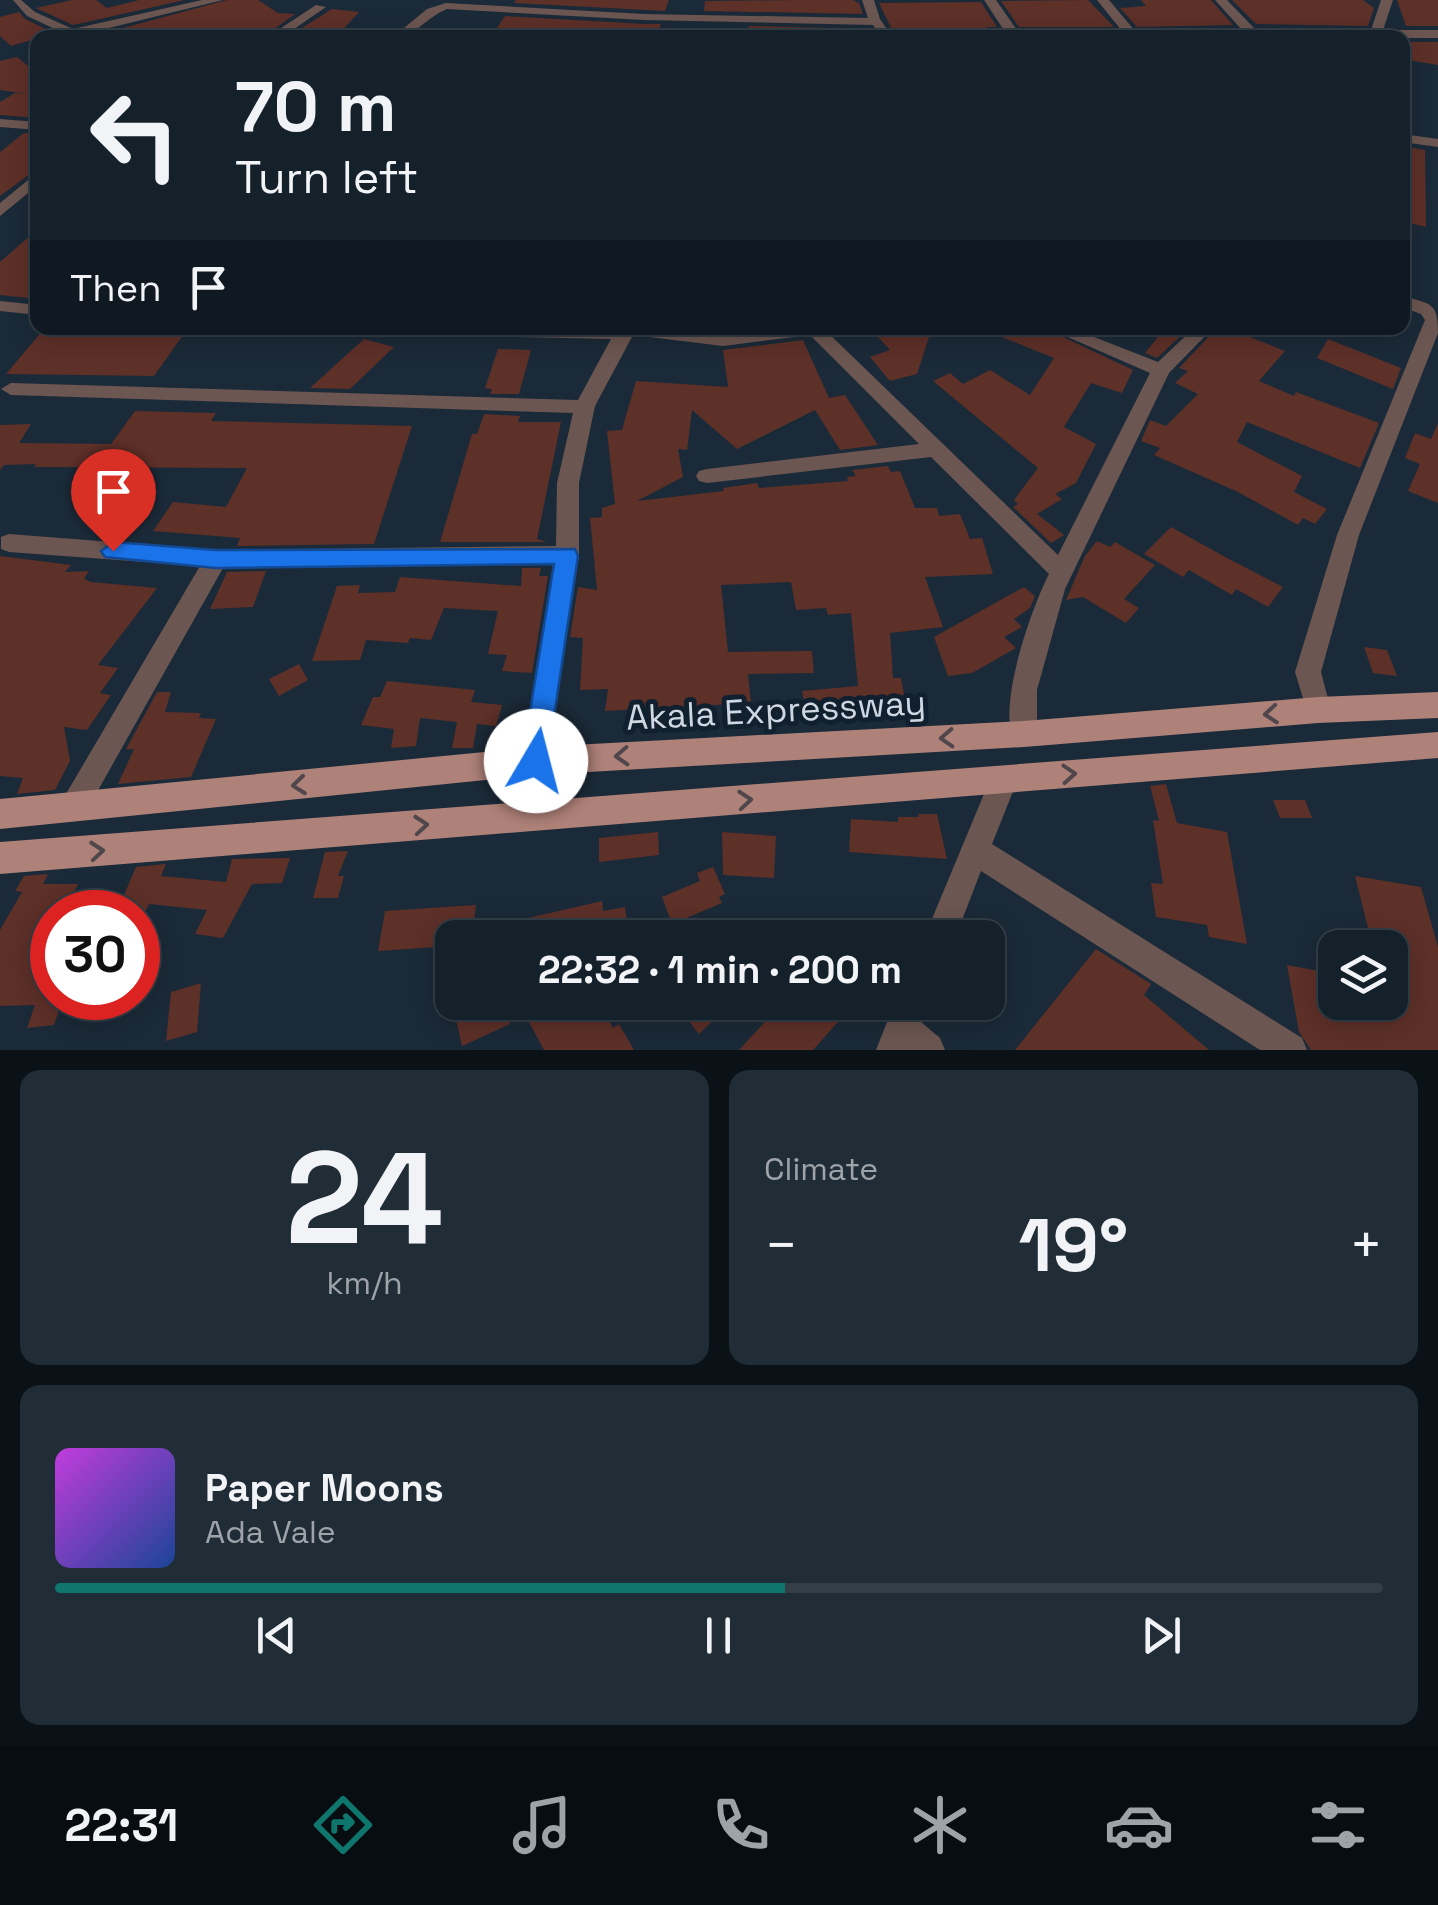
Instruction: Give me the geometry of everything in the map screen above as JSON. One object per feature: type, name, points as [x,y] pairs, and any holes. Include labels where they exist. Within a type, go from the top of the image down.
[{"type":"main road","name":"Akala Expressway","points":[[0,814],[536,761],[1024,734],[1318,710],[1438,705]]},
{"type":"main road","points":[[0,858],[1438,746]]},
{"type":"street","points":[[85,30],[217,0]]},
{"type":"street","points":[[868,0],[882,30]]},
{"type":"street","points":[[990,0],[1011,30]]},
{"type":"street","points":[[1104,0],[1127,30]]},
{"type":"street","points":[[1221,0],[1249,30]]},
{"type":"street","points":[[1376,30],[1387,0]]},
{"type":"street","points":[[0,6],[21,1],[31,14],[66,30]]},
{"type":"street","points":[[409,30],[442,6],[549,5],[675,18],[876,22]]},
{"type":"street","points":[[284,30],[320,7]]},
{"type":"street","points":[[671,30],[675,18]]},
{"type":"street","points":[[1410,34],[1438,34]]},
{"type":"street","points":[[0,123],[30,125]]},
{"type":"street","points":[[1410,139],[1438,143]]},
{"type":"street","points":[[0,211],[30,183]]},
{"type":"street","points":[[1318,710],[1308,672],[1312,655],[1348,534],[1434,320],[1428,310],[1410,304]]},
{"type":"street","points":[[0,306],[30,309]]},
{"type":"street","points":[[536,761],[567,556],[568,484],[585,406],[623,335]]},
{"type":"street","points":[[665,335],[704,340],[745,335]]},
{"type":"street","points":[[820,335],[1062,572]]},
{"type":"street","points":[[1074,335],[1161,370]]},
{"type":"street","points":[[1024,734],[1024,690],[1062,572],[1161,370],[1197,335]]},
{"type":"street","points":[[10,389],[585,406]]},
{"type":"street","points":[[707,476],[938,449]]},
{"type":"street","points":[[10,543],[216,559],[567,556]]},
{"type":"street","points":[[73,808],[216,559]]},
{"type":"street","points":[[946,920],[1004,779]]},
{"type":"street","points":[[975,850],[1290,1050]]},
{"type":"building","points":[[72,0],[96,0],[107,8],[139,0],[185,0],[73,25],[36,8]]},
{"type":"building","points":[[227,0],[258,0],[278,13],[295,14],[273,30],[116,30]]},
{"type":"building","points":[[669,0],[665,11],[514,3]]},
{"type":"building","points":[[1088,0],[1114,27],[1019,27],[1001,1]]},
{"type":"building","points":[[1141,0],[1211,0],[1233,25],[1137,27],[1120,8],[1146,6]]},
{"type":"building","points":[[1232,0],[1363,0],[1374,8],[1368,26],[1256,24]]},
{"type":"building","points":[[1397,0],[1438,0],[1438,26],[1406,26]]},
{"type":"building","points":[[705,1],[859,3],[863,14],[704,11]]},
{"type":"building","points":[[981,2],[997,27],[892,30],[879,3]]},
{"type":"building","points":[[332,9],[359,12],[343,30],[299,30]]},
{"type":"building","points":[[19,12],[48,30],[30,30],[30,40],[11,46],[0,36],[0,17]]},
{"type":"building","points":[[505,16],[661,24],[659,30],[495,30]]},
{"type":"building","points":[[749,26],[872,30],[747,30]]},
{"type":"building","points":[[1410,42],[1438,42],[1438,65],[1410,60]]},
{"type":"building","points":[[17,57],[30,68],[30,93],[0,90],[0,61]]},
{"type":"building","points":[[15,93],[30,94],[30,117],[0,115],[0,102]]},
{"type":"building","points":[[24,133],[30,133],[30,174],[0,196],[0,152]]},
{"type":"building","points":[[1410,147],[1425,150],[1426,227],[1410,223]]},
{"type":"building","points":[[30,236],[30,298],[0,295],[0,262]]},
{"type":"building","points":[[39,335],[183,335],[154,376],[6,374]]},
{"type":"building","points":[[876,335],[930,335],[917,374],[890,381],[870,357],[890,350]]},
{"type":"building","points":[[996,335],[1059,335],[1133,370],[1122,393],[1091,383],[1064,427],[1096,444],[1076,483],[1055,494],[1062,499],[1037,514],[1064,535],[1051,543],[1013,507],[1038,468],[933,381],[950,373],[963,384],[990,370],[1030,395],[1054,358]]},
{"type":"building","points":[[1159,335],[1182,335],[1157,358],[1145,353]]},
{"type":"building","points":[[1210,335],[1245,335],[1285,351],[1259,381],[1379,423],[1360,468],[1247,422],[1237,442],[1302,476],[1294,492],[1327,509],[1315,524],[1303,518],[1298,525],[1238,492],[1154,455],[1160,448],[1141,441],[1150,420],[1166,426],[1198,394],[1175,383],[1188,371],[1179,368]]},
{"type":"building","points":[[364,339],[394,347],[350,389],[310,388]]},
{"type":"building","points":[[1328,339],[1401,368],[1393,389],[1317,358]]},
{"type":"building","points":[[803,340],[829,398],[845,395],[878,445],[840,450],[815,410],[737,449],[692,410],[687,450],[678,449],[683,477],[637,501],[724,491],[723,488],[757,483],[759,488],[848,481],[847,477],[856,476],[852,470],[888,466],[891,472],[900,471],[915,508],[937,508],[939,516],[960,514],[970,539],[982,538],[993,574],[925,577],[943,627],[890,633],[893,678],[901,678],[906,705],[831,709],[833,717],[808,721],[802,691],[858,686],[851,613],[828,615],[826,608],[796,610],[791,582],[721,585],[728,652],[812,651],[814,673],[748,674],[751,703],[605,711],[608,689],[580,690],[583,638],[570,637],[578,587],[597,590],[590,518],[602,517],[602,508],[615,504],[607,431],[622,430],[636,381],[728,387],[723,350]]},
{"type":"building","points":[[498,349],[531,350],[519,394],[490,394],[492,389],[485,388]]},
{"type":"building","points":[[135,411],[216,413],[211,421],[412,426],[374,544],[237,546],[240,538],[153,531],[173,502],[226,507],[247,468],[34,467],[36,464],[4,465],[0,470],[0,425],[31,424],[19,443],[111,444]]},
{"type":"building","points":[[484,414],[520,416],[518,422],[561,422],[537,539],[547,542],[440,542],[472,434],[477,434]]},
{"type":"building","points":[[1438,423],[1438,503],[1408,491],[1420,464],[1405,458],[1415,433],[1431,439]]},
{"type":"building","points":[[1171,527],[1283,587],[1268,607],[1236,589],[1232,595],[1189,570],[1183,577],[1144,554]]},
{"type":"building","points":[[1097,541],[1110,547],[1115,542],[1155,565],[1124,599],[1139,608],[1126,623],[1083,597],[1066,600],[1085,556]]},
{"type":"building","points":[[0,556],[71,565],[65,572],[89,571],[84,579],[91,582],[157,588],[98,665],[118,668],[100,693],[111,695],[87,730],[64,727],[70,761],[55,790],[17,794],[23,778],[0,776]]},
{"type":"building","points":[[522,568],[541,568],[539,576],[548,576],[532,673],[502,671],[507,655],[488,654],[498,611],[444,608],[431,640],[366,640],[360,660],[312,661],[337,586],[360,585],[358,593],[395,592],[400,577],[521,586]]},
{"type":"building","points":[[266,571],[253,607],[210,609],[227,572]]},
{"type":"building","points":[[1024,587],[1035,596],[1030,608],[1014,619],[1022,627],[1004,637],[1016,648],[972,673],[948,676],[934,637]]},
{"type":"building","points":[[1364,647],[1387,650],[1397,676],[1373,673]]},
{"type":"building","points":[[299,664],[308,680],[279,696],[269,679]]},
{"type":"building","points":[[387,681],[475,690],[471,702],[502,705],[496,726],[477,724],[473,748],[452,748],[457,722],[420,718],[416,746],[391,748],[394,729],[361,725],[373,697],[380,697]]},
{"type":"building","points":[[157,692],[171,692],[165,712],[201,713],[199,718],[216,719],[191,777],[118,784],[134,749],[126,749]]},
{"type":"building","points":[[1166,784],[1177,823],[1227,832],[1247,944],[1209,937],[1207,925],[1156,917],[1151,883],[1163,884],[1153,820],[1159,821],[1150,786]]},
{"type":"building","points":[[1273,800],[1305,800],[1312,818],[1280,818]]},
{"type":"building","points":[[918,814],[937,814],[947,859],[849,852],[851,819],[898,822],[898,817],[919,817]]},
{"type":"building","points":[[658,832],[659,855],[599,862],[599,838]]},
{"type":"building","points":[[722,832],[776,836],[774,878],[723,875]]},
{"type":"building","points":[[348,851],[338,876],[344,876],[338,898],[313,898],[325,852]]},
{"type":"building","points":[[290,858],[282,883],[252,884],[223,938],[195,934],[207,910],[160,905],[160,890],[126,890],[136,867],[166,864],[161,876],[226,882],[232,859]]},
{"type":"building","points":[[713,867],[725,894],[719,897],[722,903],[682,920],[671,920],[662,897],[700,881],[697,873]]},
{"type":"building","points":[[48,874],[43,884],[78,884],[75,890],[30,890],[30,1005],[0,1006],[0,930],[22,892],[15,891],[24,876]]},
{"type":"building","points":[[1355,876],[1421,887],[1438,947],[1438,1050],[1311,1050],[1299,1032],[1287,965],[1318,971],[1318,1020],[1408,1020],[1408,930],[1368,930]]},
{"type":"building","points":[[602,901],[603,911],[625,907],[627,920],[519,920]]},
{"type":"building","points":[[476,905],[474,920],[435,920],[435,947],[378,951],[385,911]]},
{"type":"building","points":[[1096,949],[1151,984],[1144,995],[1209,1050],[1015,1050]]},
{"type":"building","points":[[201,983],[197,1032],[166,1041],[171,992]]},
{"type":"building","points":[[30,1019],[56,1020],[54,1025],[27,1028]]},
{"type":"building","points":[[456,1020],[509,1020],[510,1024],[462,1046]]},
{"type":"building","points":[[609,1020],[613,1028],[619,1024],[634,1050],[544,1050],[529,1022]]},
{"type":"building","points":[[688,1020],[714,1020],[699,1034]]},
{"type":"building","points":[[766,1020],[840,1020],[813,1050],[739,1050]]},
{"type":"route","points":[[113,551],[216,559],[567,556],[536,761]]}]
